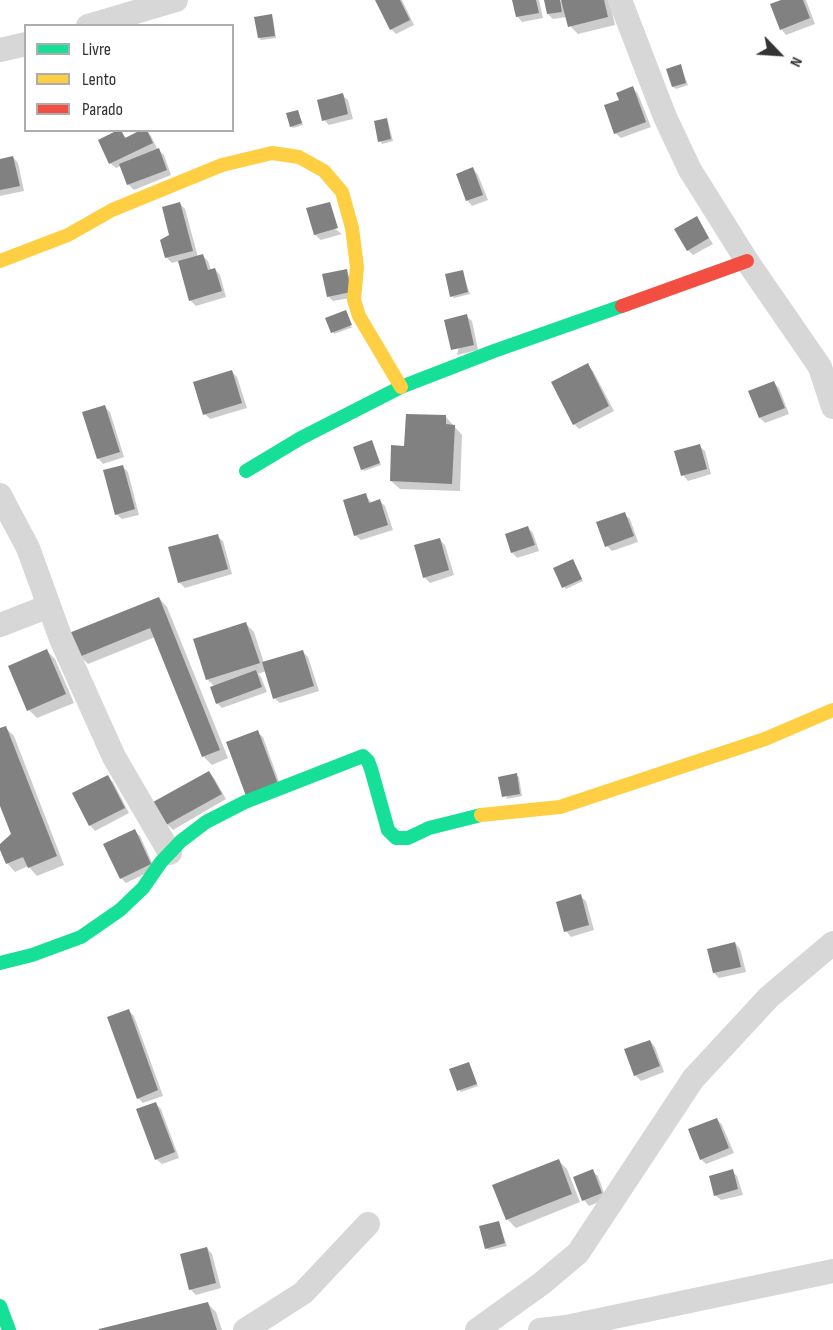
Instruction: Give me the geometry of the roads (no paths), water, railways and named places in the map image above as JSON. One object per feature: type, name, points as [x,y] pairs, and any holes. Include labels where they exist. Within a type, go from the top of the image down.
[{"type":"street","points":[[95,24],[176,0]]},
{"type":"street","points":[[620,0],[665,117],[690,170],[747,261],[820,367],[833,407]]},
{"type":"street","points":[[0,50],[24,44]]},
{"type":"street","points":[[0,261],[68,235],[122,206],[222,165],[273,153],[299,157],[324,171],[342,192],[352,228],[357,267],[354,300],[359,316],[401,387]]},
{"type":"street","points":[[246,471],[301,438],[401,387],[494,351],[747,261]]},
{"type":"street","points":[[0,495],[28,548],[61,639],[114,757],[170,853]]},
{"type":"street","points":[[0,625],[49,606]]},
{"type":"street","points":[[0,963],[81,938],[120,910],[135,896],[181,841],[206,822],[245,802],[363,756],[371,769],[388,830],[396,838],[408,838],[429,828],[472,816],[560,807],[765,739],[833,710]]},
{"type":"street","points":[[477,1330],[541,1284],[578,1253],[693,1079],[769,997],[833,943]]},
{"type":"street","points":[[245,1330],[303,1293],[368,1224]]},
{"type":"street","points":[[540,1330],[833,1271]]},
{"type":"street","points":[[0,1306],[9,1330]]}]
